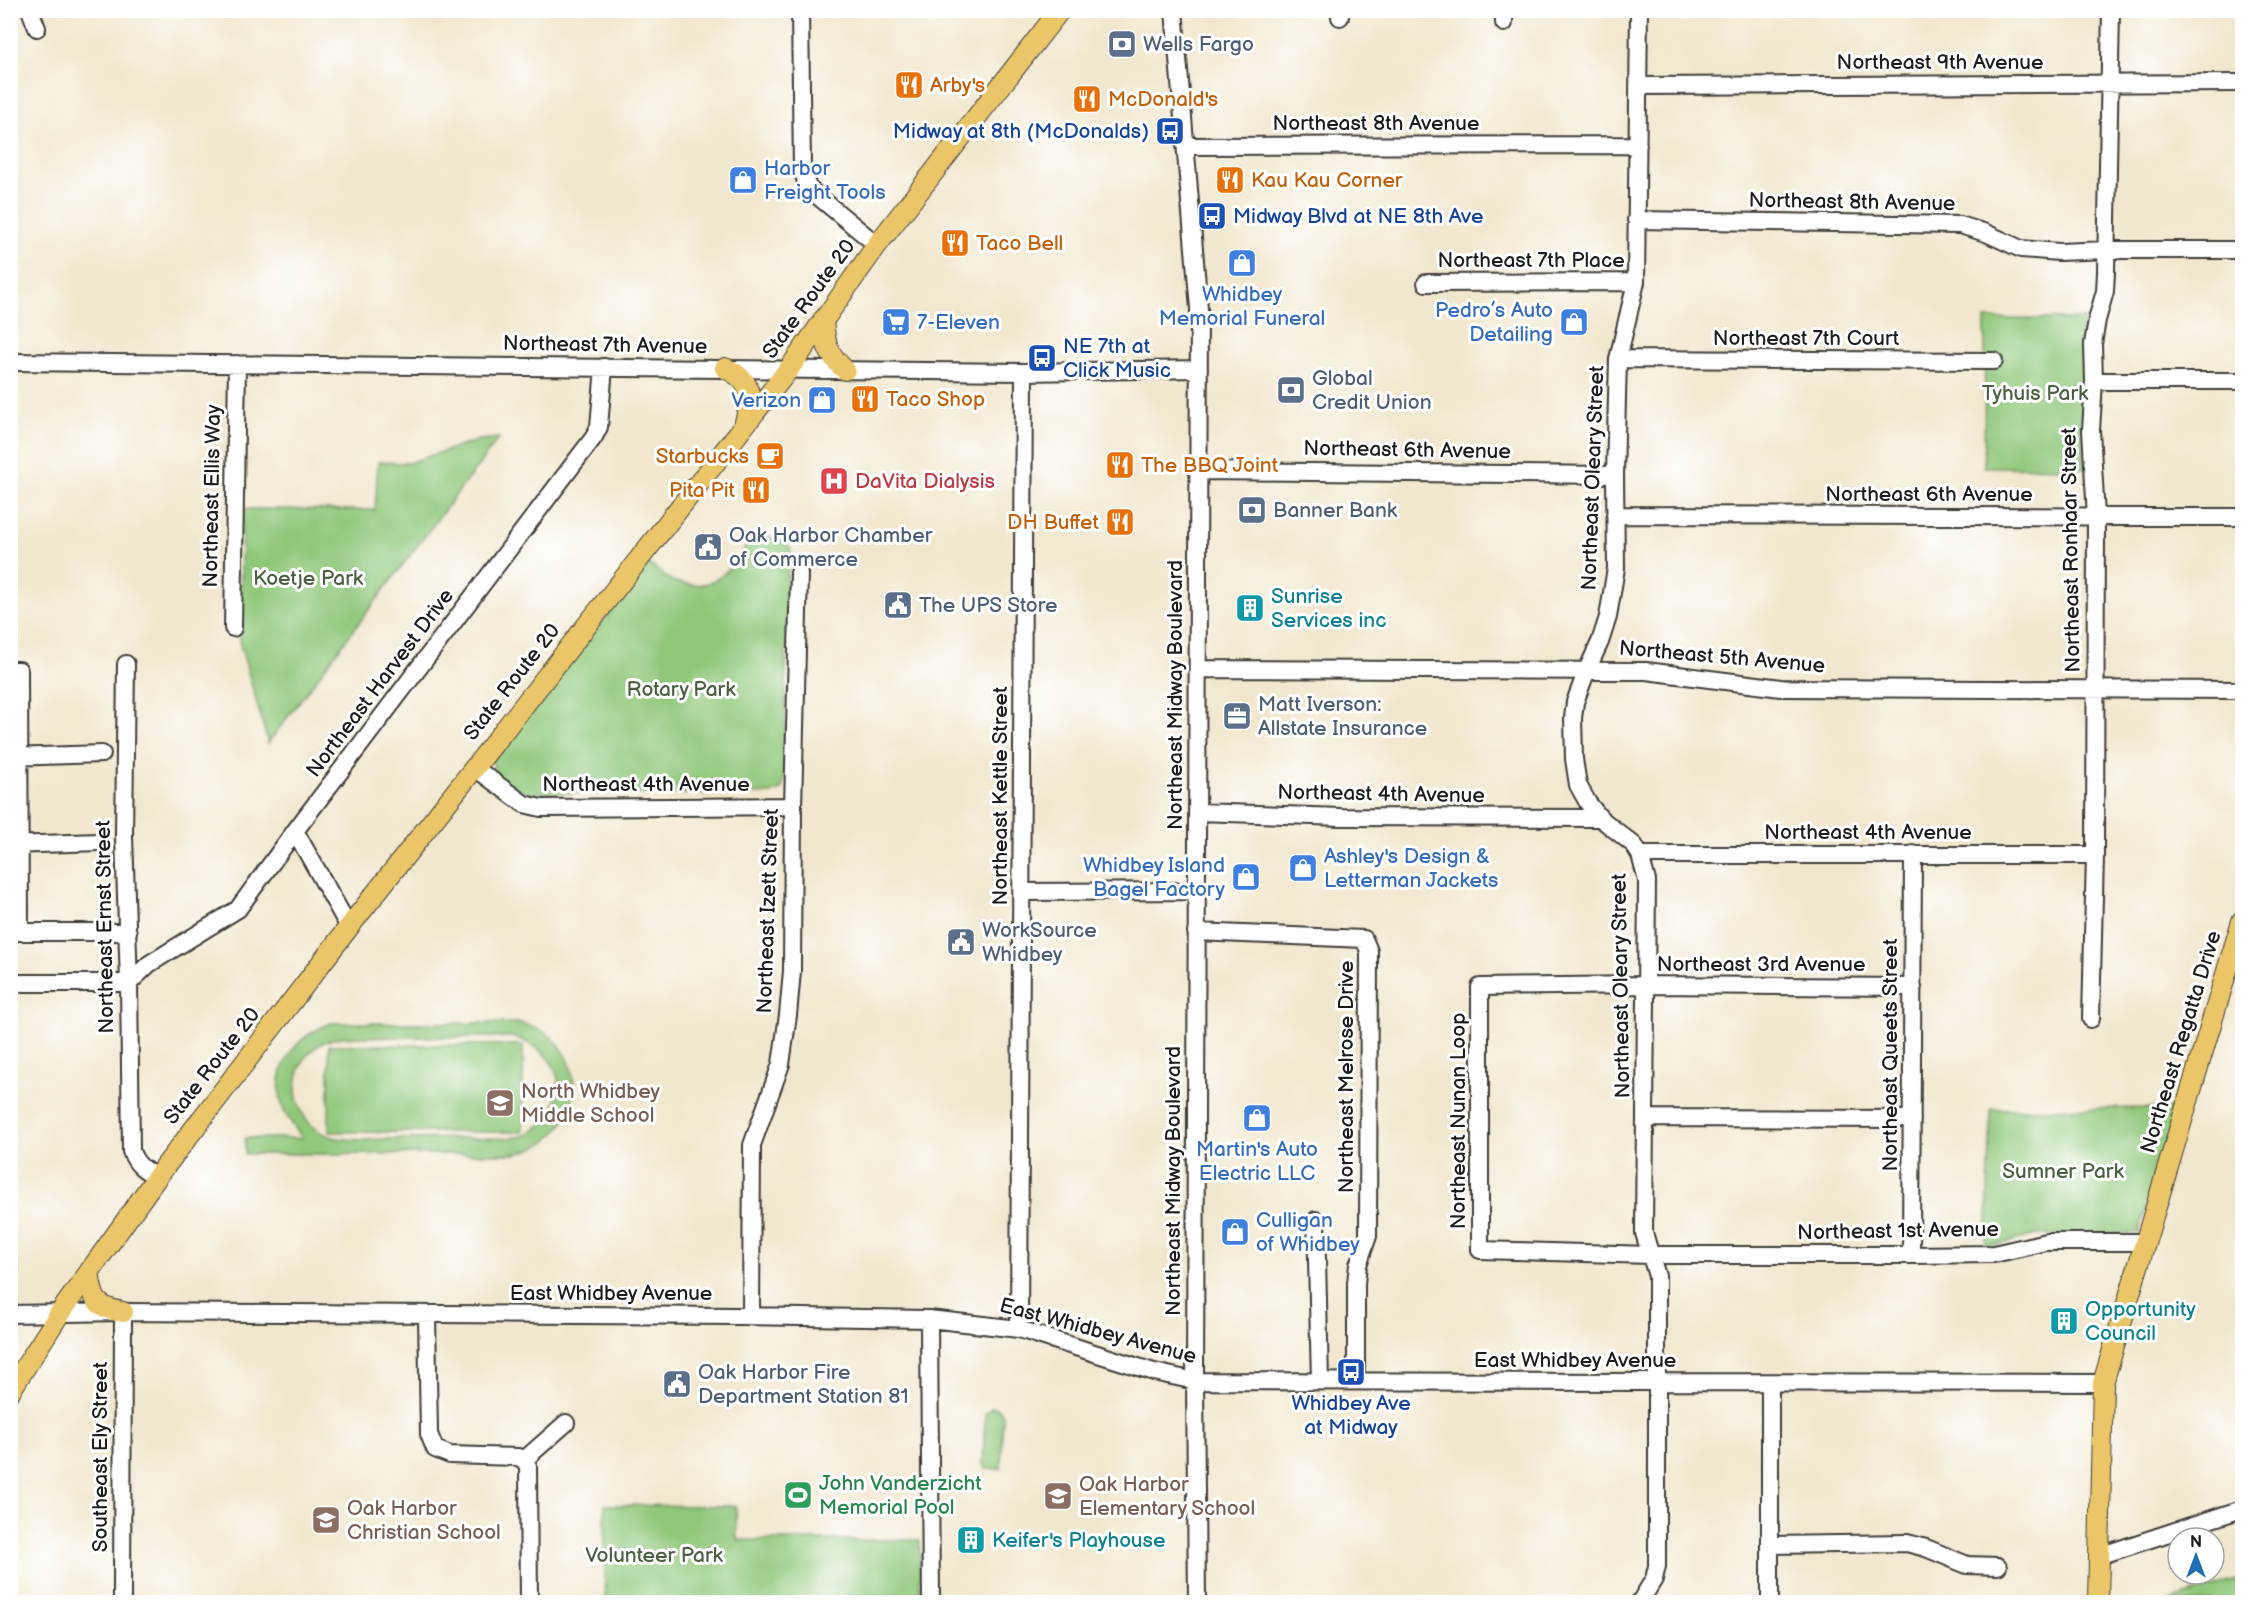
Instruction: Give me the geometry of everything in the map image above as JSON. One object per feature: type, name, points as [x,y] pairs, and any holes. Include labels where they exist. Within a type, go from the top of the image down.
[{"type":"main road","name":"State Route 20","points":[[11,1391],[60,1314],[157,1177],[349,927],[789,369],[877,245],[1060,10]]},
{"type":"main road","points":[[823,320],[829,352],[845,370]]},
{"type":"main road","points":[[725,368],[744,379],[748,387],[748,412],[744,425]]},
{"type":"main road","name":"Northeast Regatta Drive","points":[[2098,1602],[2103,1383],[2242,921]]},
{"type":"main road","points":[[89,1272],[94,1297],[99,1305],[109,1310],[123,1312]]},
{"type":"main road","points":[[10,1365],[11,1391]]},
{"type":"street","points":[[30,10],[37,28]]},
{"type":"street","points":[[800,10],[800,119],[804,179],[808,188],[877,245]]},
{"type":"street","name":"Northeast Midway Boulevard","points":[[1174,10],[1199,309],[1195,1381],[1197,1602]]},
{"type":"street","name":"Northeast Oleary Street","points":[[1639,10],[1636,282],[1618,359],[1615,475],[1617,568],[1614,593],[1600,642],[1575,702],[1573,718],[1575,771],[1578,785],[1600,818],[1634,845],[1640,855],[1647,881],[1644,1233],[1657,1276],[1657,1566],[1654,1579],[1640,1602]]},
{"type":"street","name":"Northeast Ronhaar Street","points":[[2091,1019],[2095,855],[2096,517],[2091,430],[2094,381],[2093,344],[2105,291],[2107,250],[2110,10]]},
{"type":"street","name":"Northeast 9th Avenue","points":[[1638,86],[2242,83]]},
{"type":"street","name":"Northeast 8th Avenue","points":[[1185,146],[1638,145]]},
{"type":"street","name":"Northeast 8th Avenue","points":[[1636,220],[1960,225],[1986,233],[2021,249],[2059,252],[2242,250]]},
{"type":"street","name":"Northeast 7th Place","points":[[1426,283],[1636,282]]},
{"type":"street","name":"Northeast 7th Court","points":[[1618,359],[1994,361]]},
{"type":"street","name":"Northeast 7th Avenue","points":[[10,362],[1024,372],[1199,369]]},
{"type":"street","name":"Northeast Ellis Way","points":[[233,628],[237,364]]},
{"type":"street","name":"Northeast Harvest Drive","points":[[129,982],[149,964],[238,909],[594,437],[599,427],[604,367]]},
{"type":"street","name":"Northeast Kettle Street","points":[[1019,1329],[1024,372]]},
{"type":"street","points":[[2094,381],[2242,381]]},
{"type":"street","name":"Northeast 6th Avenue","points":[[1198,471],[1615,475]]},
{"type":"street","name":"Northeast 6th Avenue","points":[[1615,515],[2242,517]]},
{"type":"street","name":"Northeast Izett Street","points":[[751,1316],[752,1145],[781,1064],[792,971],[793,806],[799,573]]},
{"type":"street","name":"Northeast Ernst Street","points":[[126,664],[124,837],[128,932],[131,1151],[134,1161],[157,1177]]},
{"type":"street","name":"Northeast 5th Avenue","points":[[1198,669],[1646,671],[1781,688],[2242,690]]},
{"type":"street","points":[[15,670],[15,932],[128,932]]},
{"type":"street","points":[[15,757],[102,754]]},
{"type":"street","name":"Northeast 4th Avenue","points":[[475,768],[524,804],[541,808],[793,806]]},
{"type":"street","name":"Northeast 4th Avenue","points":[[1198,812],[1341,817],[1600,818]]},
{"type":"street","points":[[295,831],[349,927]]},
{"type":"street","points":[[15,845],[100,842]]},
{"type":"street","name":"Northeast Queets Street","points":[[1911,1255],[1913,854]]},
{"type":"street","name":"Northeast 4th Avenue","points":[[1640,855],[2095,855]]},
{"type":"street","points":[[1022,892],[1196,891]]},
{"type":"street","name":"Northeast Melrose Drive","points":[[1196,932],[1364,939],[1369,951],[1368,1236],[1356,1283],[1356,1381]]},
{"type":"street","points":[[10,984],[129,982]]},
{"type":"street","name":"Northeast 3rd Avenue","points":[[1646,985],[1912,987]]},
{"type":"street","name":"Northeast Nunan Loop","points":[[1646,985],[1480,987],[1480,1250],[1650,1255]]},
{"type":"street","points":[[1645,1118],[1912,1119]]},
{"type":"street","points":[[1316,1220],[1320,1381]]},
{"type":"street","name":"Northeast 1st Avenue","points":[[1650,1255],[1994,1254],[2046,1242],[2146,1242]]},
{"type":"street","name":"East Whidbey Avenue","points":[[10,1314],[123,1312],[929,1319],[1019,1329],[1154,1372],[1195,1381],[2103,1383]]},
{"type":"street","name":"Southeast Ely Street","points":[[122,1602],[123,1312]]},
{"type":"street","points":[[427,1314],[429,1434],[435,1449],[450,1455],[510,1455],[524,1460],[529,1473],[529,1602]]},
{"type":"street","points":[[929,1319],[932,1602]]},
{"type":"street","points":[[1770,1384],[1770,1602]]},
{"type":"street","points":[[524,1460],[566,1423]]},
{"type":"street","points":[[2099,1556],[2242,1509]]},
{"type":"street","points":[[1770,1545],[1907,1543],[1926,1548],[1967,1565],[1998,1566]]},
{"type":"green space","name":"Tyhuis Park","points":[[1985,319],[2085,319],[2084,468],[1984,467]]},
{"type":"green space","name":"Koetje Park","points":[[499,438],[268,743],[240,644],[242,509],[375,510],[378,462],[408,463],[479,440]]},
{"type":"green space","name":"Rotary Park","points":[[755,533],[785,542],[791,550],[788,561],[782,789],[771,794],[526,793],[496,777],[492,760],[649,564],[673,581],[691,585],[704,584],[724,574]]},
{"type":"green space","points":[[331,1023],[520,1023],[537,1028],[558,1044],[572,1072],[574,1087],[572,1103],[557,1131],[545,1142],[515,1154],[245,1154],[245,1138],[302,1138],[284,1111],[280,1096],[280,1082],[288,1057],[296,1046],[318,1029]],"holes":[[[343,1037],[510,1037],[525,1041],[537,1048],[554,1068],[558,1080],[558,1093],[553,1107],[538,1127],[526,1135],[507,1138],[339,1139],[314,1128],[302,1112],[298,1102],[297,1081],[302,1064],[310,1052],[328,1041]]]},
{"type":"green space","points":[[329,1045],[523,1045],[523,1132],[329,1132]]},
{"type":"green space","name":"Sumner Park","points":[[2176,1108],[2139,1233],[2036,1235],[1986,1246],[1991,1109]]},
{"type":"green space","points":[[992,1407],[998,1408],[1003,1415],[1001,1469],[985,1469],[983,1464],[985,1414]]},
{"type":"green space","name":"Volunteer Park","points":[[605,1505],[736,1506],[737,1540],[920,1540],[920,1602],[605,1602]]},
{"type":"green space","points":[[2242,1578],[2242,1602],[2167,1602],[2217,1586],[2226,1586],[2226,1583]]},
{"type":"place","name":"Wells Fargo","points":[[1122,44]]},
{"type":"place","name":"Arby's","points":[[909,85]]},
{"type":"place","name":"McDonald's","points":[[1087,99]]},
{"type":"place","name":"Midway at 8th (McDonalds)","points":[[1170,131]]},
{"type":"place","name":"Harbor Freight Tools","points":[[743,180]]},
{"type":"place","name":"Kau Kau Corner","points":[[1230,180]]},
{"type":"place","name":"Midway Blvd at NE 8th Ave","points":[[1212,216]]},
{"type":"place","name":"Taco Bell","points":[[955,243]]},
{"type":"place","name":"Whidbey Memorial Funeral","points":[[1242,263]]},
{"type":"place","name":"7-Eleven","points":[[896,322]]},
{"type":"place","name":"Pedro’s Auto Detailing","points":[[1574,322]]},
{"type":"place","name":"NE 7th at Click Music","points":[[1042,358]]},
{"type":"place","name":"Global Credit Union","points":[[1291,390]]},
{"type":"place","name":"Taco Shop","points":[[865,399]]},
{"type":"place","name":"Verizon","points":[[822,400]]},
{"type":"place","name":"Starbucks","points":[[770,456]]},
{"type":"place","name":"The BBQ Joint","points":[[1120,465]]},
{"type":"place","name":"DaVita Dialysis","points":[[834,481]]},
{"type":"place","name":"Pita Pit","points":[[756,490]]},
{"type":"place","name":"Banner Bank","points":[[1252,510]]},
{"type":"place","name":"DH Buffet","points":[[1120,522]]},
{"type":"place","name":"Oak Harbor Chamber of Commerce","points":[[708,547]]},
{"type":"place","name":"The UPS Store","points":[[898,605]]},
{"type":"place","name":"Sunrise Services inc","points":[[1250,608]]},
{"type":"place","name":"Matt Iverson: Allstate Insurance","points":[[1237,716]]},
{"type":"place","name":"Ashley's Design & Letterman Jackets","points":[[1303,868]]},
{"type":"place","name":"Whidbey Island Bagel Factory","points":[[1246,877]]},
{"type":"place","name":"WorkSource Whidbey","points":[[961,942]]},
{"type":"place","name":"North Whidbey Middle School","points":[[500,1103]]},
{"type":"place","name":"Martin's Auto Electric LLC","points":[[1257,1118]]},
{"type":"place","name":"Culligan of Whidbey","points":[[1235,1232]]},
{"type":"place","name":"Opportunity Council","points":[[2064,1321]]},
{"type":"place","name":"Whidbey Ave at Midway","points":[[1351,1372]]},
{"type":"place","name":"Oak Harbor Fire Department Station 81","points":[[677,1384]]},
{"type":"place","name":"John Vanderzicht Memorial Pool","points":[[798,1495]]},
{"type":"place","name":"Oak Harbor Elementary School","points":[[1058,1496]]},
{"type":"place","name":"Oak Harbor Christian School","points":[[326,1520]]},
{"type":"place","name":"Keifer's Playhouse","points":[[971,1540]]}]
